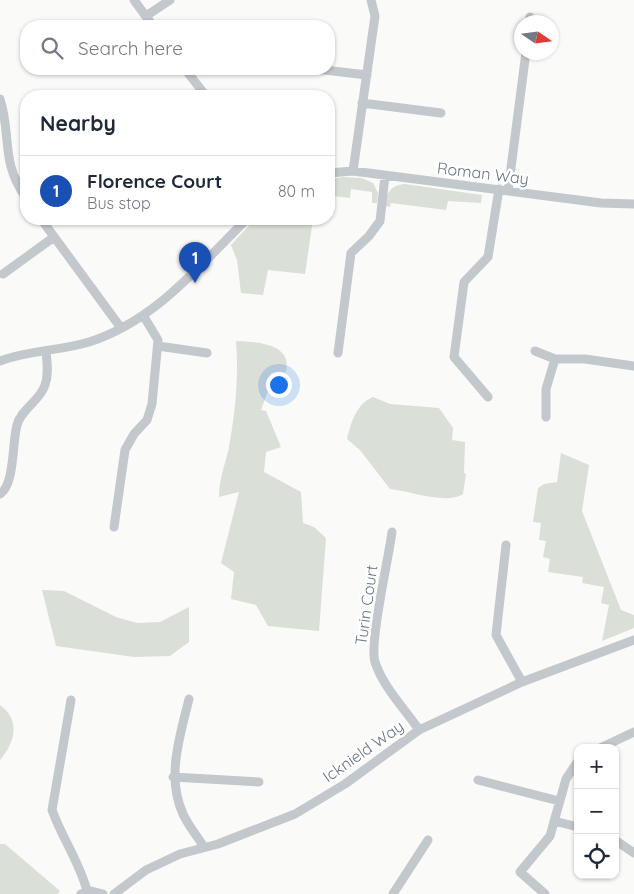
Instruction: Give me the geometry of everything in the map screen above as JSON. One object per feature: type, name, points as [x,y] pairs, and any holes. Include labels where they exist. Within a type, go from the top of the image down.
[{"type":"street","points":[[134,0],[149,20]]},
{"type":"street","points":[[146,16],[170,0]]},
{"type":"street","points":[[352,171],[375,16],[371,0]]},
{"type":"street","points":[[488,397],[454,356],[464,282],[488,258],[503,190],[525,60]]},
{"type":"street","points":[[335,72],[367,76]]},
{"type":"street","points":[[190,75],[201,90]]},
{"type":"street","points":[[0,99],[4,112],[9,164],[20,186]]},
{"type":"street","points":[[362,103],[440,113]]},
{"type":"street","name":"Roman Way","points":[[335,172],[352,171],[601,203],[634,204]]},
{"type":"street","points":[[338,353],[351,253],[369,236],[380,221],[385,176]]},
{"type":"street","points":[[45,225],[120,328]]},
{"type":"street","points":[[0,361],[90,342],[143,316],[177,289],[240,225]]},
{"type":"street","points":[[3,274],[54,237]]},
{"type":"street","points":[[114,527],[125,450],[129,440],[150,413],[158,346],[156,334],[143,316]]},
{"type":"street","points":[[158,346],[207,353]]},
{"type":"street","points":[[0,494],[6,490],[9,483],[14,439],[20,416],[46,385],[48,376],[46,351]]},
{"type":"street","points":[[535,351],[555,359],[585,359],[634,366]]},
{"type":"street","points":[[546,417],[546,389],[555,359]]},
{"type":"street","name":"Turin Court","points":[[392,532],[377,626],[375,661],[383,679],[419,730]]},
{"type":"street","points":[[506,545],[496,635],[522,682]]},
{"type":"street","name":"Icknield Way","points":[[114,894],[146,870],[180,854],[262,828],[295,814],[345,784],[419,730],[522,682],[634,640]]},
{"type":"street","points":[[189,699],[174,777],[176,796],[183,815],[204,847]]},
{"type":"street","points":[[71,700],[52,810],[58,827],[84,878],[84,893],[103,894]]},
{"type":"street","points":[[608,744],[634,732]]},
{"type":"street","points":[[545,894],[520,872],[546,842],[566,780],[574,767]]},
{"type":"street","points":[[174,777],[259,782]]},
{"type":"street","points":[[478,780],[559,801]]},
{"type":"street","points":[[554,822],[574,827]]},
{"type":"street","points":[[393,894],[428,840]]},
{"type":"street","points":[[619,843],[634,853]]},
{"type":"shaded area","points":[[362,178],[373,183],[378,193],[377,203],[372,203],[372,192],[351,189],[350,198],[335,196],[335,179]]},
{"type":"shaded area","points":[[405,184],[482,195],[481,203],[448,201],[446,210],[391,203],[390,207],[384,206],[390,190]]},
{"type":"shaded area","points":[[249,225],[312,225],[305,274],[268,270],[263,295],[241,293],[237,260],[231,245]]},
{"type":"shaded area","points":[[236,341],[271,346],[284,355],[287,362],[286,372],[271,373],[269,388],[261,410],[266,411],[281,447],[266,452],[264,472],[301,492],[303,523],[314,527],[326,538],[319,631],[268,626],[256,605],[231,599],[234,572],[221,563],[239,492],[219,497],[219,491],[233,425],[237,382]]},
{"type":"shaded area","points":[[373,397],[390,404],[439,408],[453,428],[452,440],[465,442],[464,473],[466,474],[463,494],[456,497],[438,498],[390,489],[360,450],[347,439],[358,409]]},
{"type":"shaded area","points":[[561,453],[589,465],[582,511],[621,610],[634,615],[634,628],[602,641],[609,605],[601,603],[604,587],[582,583],[583,577],[548,572],[550,559],[543,557],[546,541],[539,540],[541,523],[533,522],[538,488],[544,484],[557,482]]},
{"type":"shaded area","points":[[42,590],[64,591],[116,617],[137,623],[160,622],[189,607],[189,642],[170,656],[134,657],[56,646]]},
{"type":"shaded area","points":[[0,705],[11,718],[14,732],[9,746],[0,760]]},
{"type":"shaded area","points":[[0,844],[5,844],[60,891],[58,894],[0,894]]},
{"type":"place","name":"Florence Court","points":[[195,283]]}]
